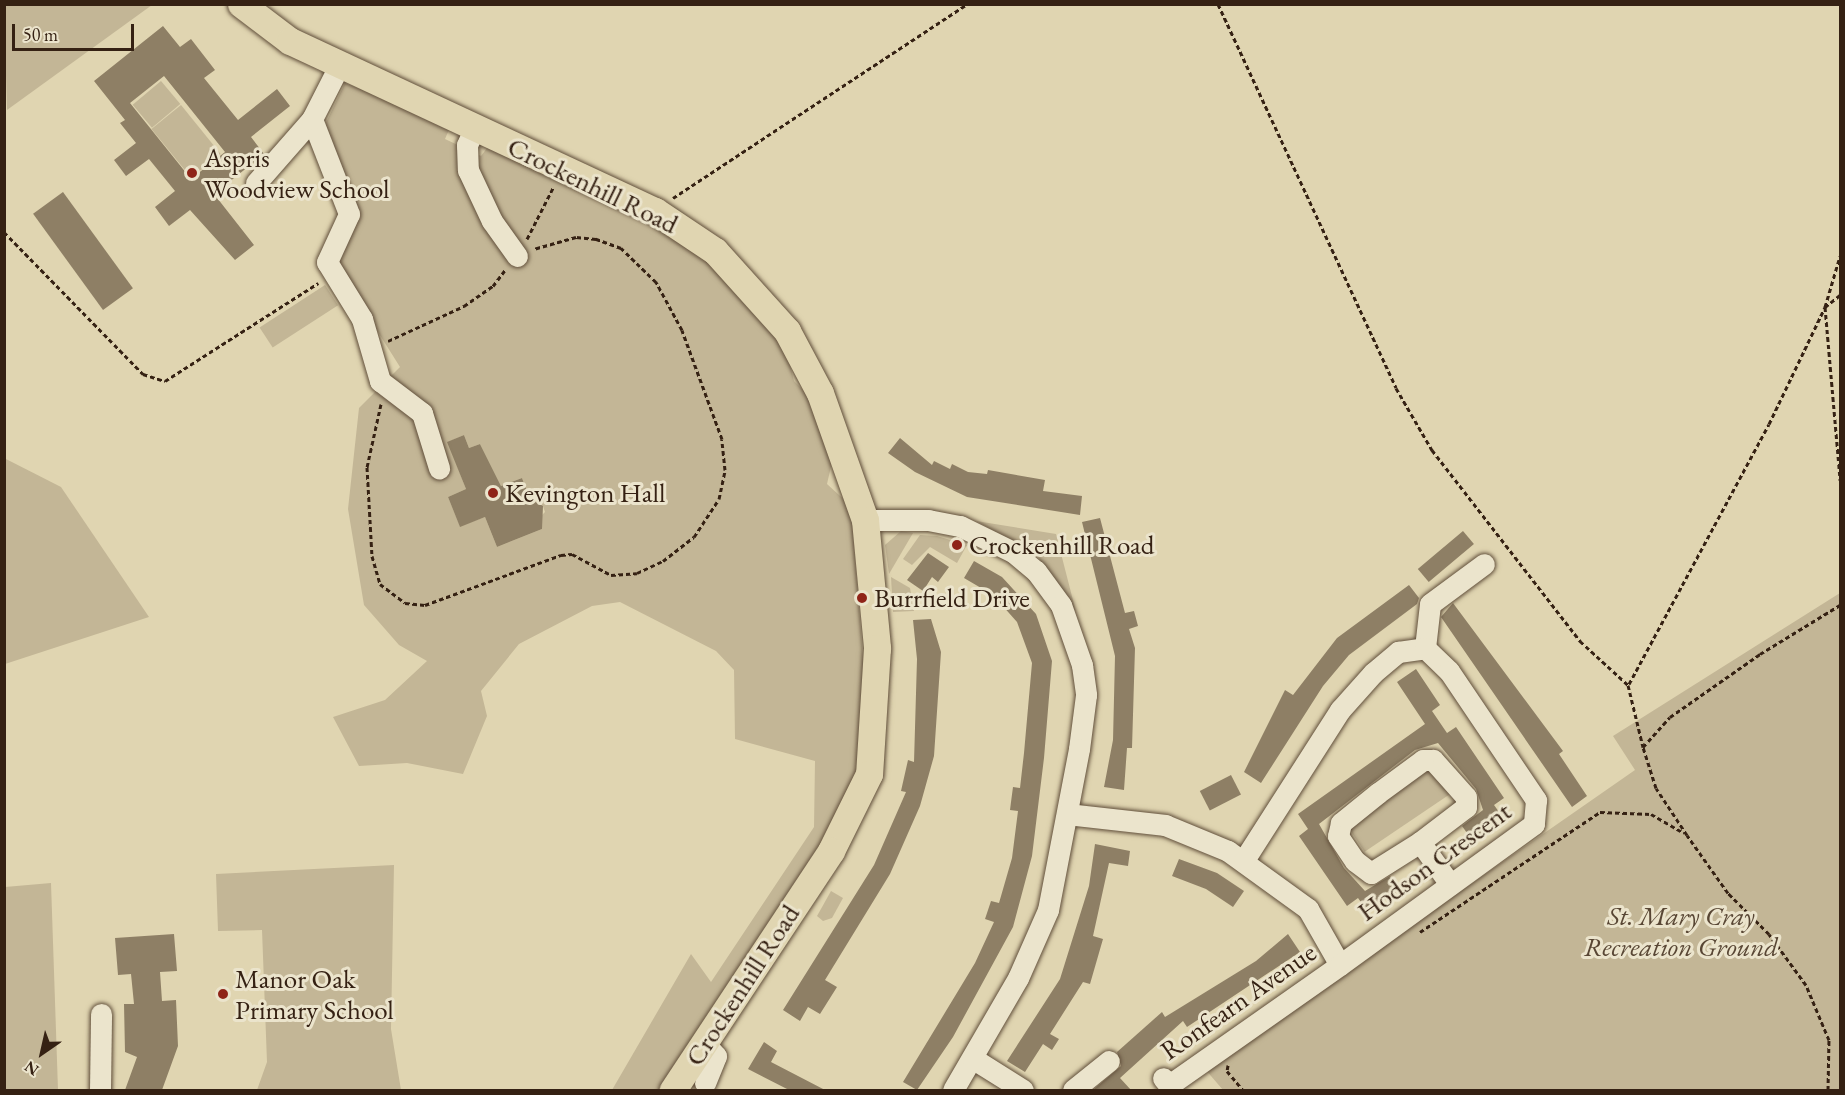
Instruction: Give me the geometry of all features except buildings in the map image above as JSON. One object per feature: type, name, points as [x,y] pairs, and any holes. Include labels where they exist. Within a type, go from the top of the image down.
[{"type":"main road","name":"Crockenhill Road","points":[[241,4],[290,41],[655,211],[714,251],[787,331],[820,393],[865,520],[877,648],[868,774],[831,852],[673,1090]]},
{"type":"street","points":[[256,183],[312,119],[339,64]]},
{"type":"street","points":[[312,119],[349,214],[327,262],[332,274],[362,319],[380,381],[422,413],[439,468]]},
{"type":"street","points":[[474,127],[466,145],[468,170],[492,221],[517,256]]},
{"type":"street","points":[[865,520],[928,520],[991,539],[1036,572],[1061,605],[1075,635],[1086,696],[1048,910],[1018,978],[953,1090]]},
{"type":"street","points":[[1244,860],[1340,710],[1398,652],[1425,648],[1430,604],[1484,564]]},
{"type":"street","name":"Hodson Crescent","points":[[1340,965],[1527,830],[1538,812],[1536,800],[1449,671],[1425,648]]},
{"type":"street","points":[[1423,760],[1433,760],[1466,797],[1466,807],[1420,842],[1371,873],[1355,861],[1338,836],[1341,823],[1378,793],[1423,760]]},
{"type":"street","name":"Ronfearn Avenue","points":[[1066,814],[1165,825],[1208,840],[1244,860],[1308,909],[1340,965],[1169,1084]]},
{"type":"street","points":[[1420,842],[1450,884]]},
{"type":"street","points":[[100,1014],[100,1090]]},
{"type":"street","points":[[704,1042],[716,1056],[707,1088]]},
{"type":"street","points":[[972,1058],[1023,1090]]},
{"type":"street","points":[[1073,1090],[1109,1061]]},
{"type":"path","points":[[655,211],[967,4]]},
{"type":"path","points":[[1218,4],[1395,388],[1432,450],[1580,641],[1628,685],[1656,788],[1688,836],[1806,985],[1829,1040],[1828,1090]]},
{"type":"path","points":[[370,349],[464,306],[493,286],[517,256],[563,169]]},
{"type":"path","points":[[4,232],[143,374],[165,381],[332,274]]},
{"type":"path","points":[[380,381],[381,413],[367,467],[372,556],[380,584],[405,603],[425,605],[561,555],[572,554],[611,575],[637,573],[663,561],[694,537],[719,499],[725,470],[722,439],[682,330],[656,282],[621,248],[596,239],[557,240],[517,256]]},
{"type":"path","points":[[1628,685],[1769,424],[1825,307],[1840,256]]},
{"type":"path","points":[[1825,307],[1840,295]]},
{"type":"path","points":[[1825,307],[1840,480]]},
{"type":"path","points":[[1643,747],[1670,717],[1760,654],[1840,605]]},
{"type":"path","points":[[1417,934],[1600,812],[1651,814],[1688,836]]},
{"type":"path","points":[[1234,1059],[1227,1071],[1243,1090]]},
{"type":"green space","points":[[5,4],[152,5],[7,110]]},
{"type":"green space","points":[[161,81],[180,104],[152,128],[133,105]]},
{"type":"green space","points":[[345,83],[451,125],[445,139],[481,156],[491,143],[642,212],[709,258],[783,337],[794,381],[821,408],[835,449],[827,484],[851,506],[864,672],[861,759],[831,833],[665,1090],[612,1090],[691,954],[711,982],[814,827],[815,761],[735,739],[734,670],[716,651],[620,602],[592,606],[519,644],[481,691],[487,716],[463,774],[407,763],[359,766],[333,717],[385,700],[427,661],[399,645],[364,605],[348,509],[359,408],[400,367],[334,262],[358,216],[323,129]],"holes":[[[464,435],[469,448],[480,444],[501,486],[522,478],[533,505],[543,506],[545,512],[538,519],[542,529],[497,547],[485,517],[460,526],[448,497],[466,489],[448,442]]]},
{"type":"green space","points":[[181,105],[221,154],[191,178],[151,129]]},
{"type":"green space","points":[[325,285],[338,305],[273,348],[260,327]]},
{"type":"green space","points":[[4,458],[61,487],[149,617],[5,664]]},
{"type":"green space","points":[[976,521],[1056,534],[1076,612],[1036,554]]},
{"type":"green space","points":[[901,531],[913,533],[889,574],[885,545]]},
{"type":"green space","points":[[920,535],[937,536],[967,545],[957,563],[930,547],[912,565],[903,559]]},
{"type":"green space","points":[[891,577],[910,588],[914,611],[893,612]]},
{"type":"green space","name":"St. Mary Cray Recreation Ground","points":[[1840,593],[1840,1090],[1223,1090],[1205,1069],[1635,770],[1613,736]]},
{"type":"green space","points":[[1433,767],[1451,794],[1365,852],[1347,825]]},
{"type":"green space","points":[[394,865],[391,1029],[401,1090],[257,1090],[267,1062],[262,930],[218,931],[216,874]]},
{"type":"green space","points":[[51,883],[58,1090],[5,1090],[5,887]]},
{"type":"green space","points":[[831,891],[843,898],[832,918],[823,921],[817,916]]},
{"type":"place","name":"Aspris Woodview School","points":[[192,173]]},
{"type":"place","name":"Kevington Hall","points":[[493,493]]},
{"type":"place","name":"Crockenhill Road","points":[[957,545]]},
{"type":"place","name":"Burrfield Drive","points":[[862,598]]},
{"type":"place","name":"Manor Oak Primary School","points":[[223,994]]}]
